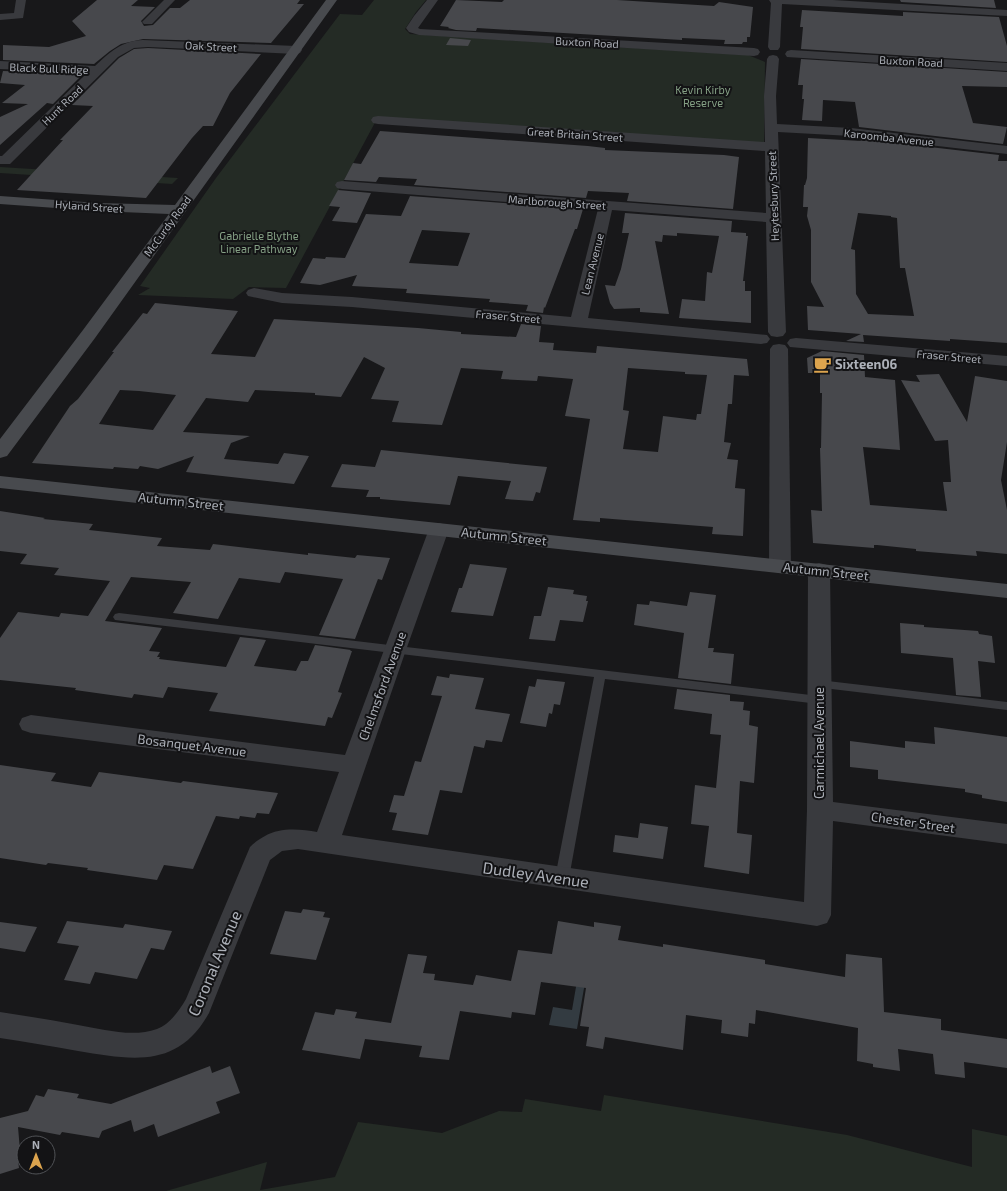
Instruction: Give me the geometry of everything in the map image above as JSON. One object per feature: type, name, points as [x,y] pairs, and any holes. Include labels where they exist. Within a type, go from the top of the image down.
[{"type":"street","points":[[0,17],[19,20],[21,0]]},
{"type":"street","points":[[148,22],[170,0]]},
{"type":"street","name":"McCurdy Road","points":[[0,452],[89,334],[332,0]]},
{"type":"street","name":"Buxton Road","points":[[433,0],[418,18],[412,28],[413,30],[419,32],[754,52],[757,56],[773,53],[783,49],[791,54],[1007,67]]},
{"type":"street","points":[[776,0],[1007,13]]},
{"type":"street","name":"Heytesbury Street","points":[[776,0],[770,96],[773,218],[784,341],[780,566]]},
{"type":"street","name":"Oak Street","points":[[126,46],[136,43],[148,43],[296,50]]},
{"type":"street","name":"Hunt Road","points":[[2,162],[119,50],[126,46]]},
{"type":"street","name":"Black Bull Ridge","points":[[0,66],[98,70]]},
{"type":"street","name":"Great Britain Street","points":[[378,120],[771,147]]},
{"type":"street","name":"Karoomba Avenue","points":[[771,128],[852,132],[1007,150]]},
{"type":"street","name":"Marlborough Street","points":[[342,185],[773,218]]},
{"type":"street","name":"Hyland Street","points":[[0,200],[98,207],[178,210]]},
{"type":"street","name":"Lean Avenue","points":[[578,323],[606,206]]},
{"type":"street","name":"Fraser Street","points":[[254,293],[282,298],[761,339],[762,342],[768,347],[784,341],[1007,361]]},
{"type":"street","name":"Autumn Street","points":[[0,482],[1007,591]]},
{"type":"street","name":"Chelmsford Avenue","points":[[326,844],[394,650],[439,529]]},
{"type":"street","name":"Carmichael Avenue","points":[[817,915],[820,810],[819,570]]},
{"type":"street","name":"Bosanquet Avenue","points":[[31,724],[354,765]]},
{"type":"street","name":"Chester Street","points":[[820,810],[1007,834]]},
{"type":"street","name":"Dudley Avenue","points":[[259,854],[275,842],[298,840],[817,915]]},
{"type":"street","name":"Coronal Avenue","points":[[0,1025],[123,1045],[143,1045],[153,1043],[174,1034],[189,1022],[199,1004],[259,854]]},
{"type":"lane","points":[[119,617],[600,674],[1007,706]]},
{"type":"lane","points":[[562,878],[600,674]]},
{"type":"green space","points":[[374,0],[426,0],[405,29],[410,34],[748,55],[765,62],[764,143],[378,117],[286,288],[249,287],[233,299],[138,295],[150,288],[140,286],[216,178],[340,14],[362,15]]},
{"type":"green space","points":[[0,167],[178,178],[172,184],[0,173]]},
{"type":"green space","points":[[604,1095],[847,1135],[972,1167],[972,1129],[1007,1136],[1007,1191],[166,1191],[267,1162],[260,1190],[335,1177],[358,1122],[442,1133],[499,1111],[522,1112],[525,1099],[601,1111]]},
{"type":"shaded area","points":[[581,958],[589,959],[577,1029],[549,1025],[553,1007],[572,1010]]},
{"type":"building","points":[[97,0],[138,0],[131,6],[155,7],[141,21],[144,26],[153,25],[170,8],[180,8],[190,0],[300,0],[297,4],[304,4],[271,43],[143,39],[121,44],[94,64],[3,60],[3,45],[49,47],[86,36],[72,21]]},
{"type":"building","points":[[456,0],[502,2],[504,0],[617,0],[714,6],[719,2],[753,7],[750,37],[747,37],[747,42],[743,42],[742,44],[724,44],[725,40],[682,38],[682,40],[477,28],[476,31],[456,30],[448,28],[449,27],[440,26]]},
{"type":"building","points":[[900,0],[994,0],[996,8],[901,2]]},
{"type":"building","points":[[802,10],[903,16],[903,12],[999,17],[1007,46],[1007,62],[801,49],[803,27],[800,27]]},
{"type":"building","points":[[450,38],[471,40],[468,46],[446,45]]},
{"type":"building","points":[[148,48],[261,54],[230,93],[213,126],[203,126],[146,198],[17,190],[63,140],[60,140],[93,106],[72,105],[119,58],[134,49]]},
{"type":"building","points":[[801,59],[1007,72],[1007,87],[962,86],[973,123],[1007,127],[1003,144],[859,127],[855,102],[823,100],[822,121],[802,120],[804,99],[802,99],[803,85],[798,85]]},
{"type":"building","points":[[3,71],[83,74],[53,104],[47,103],[0,145],[0,117],[28,104],[2,103],[25,85],[0,83]]},
{"type":"building","points":[[380,131],[588,146],[605,148],[605,150],[724,155],[739,157],[733,209],[627,201],[629,193],[588,191],[586,198],[414,185],[417,179],[379,177],[376,182],[344,180],[353,163],[361,164]]},
{"type":"building","points":[[808,138],[861,141],[860,139],[999,155],[998,161],[1007,161],[1007,343],[863,335],[864,342],[846,341],[861,334],[808,330],[807,306],[824,307],[811,282],[811,230],[807,216],[808,207],[803,207],[804,185],[807,178]],"holes":[[[858,213],[891,216],[897,218],[900,268],[905,268],[914,316],[868,314],[856,294],[855,250],[851,249]]]},
{"type":"building","points":[[338,190],[371,193],[357,223],[332,221],[340,207],[329,206]]},
{"type":"building","points":[[410,196],[583,209],[577,229],[575,229],[545,308],[544,307],[543,313],[526,311],[528,305],[489,302],[490,299],[406,293],[407,289],[352,286],[357,275],[320,285],[300,283],[313,258],[345,258],[366,214],[401,216]],"holes":[[[422,230],[470,233],[458,266],[409,263]]]},
{"type":"building","points":[[625,213],[732,221],[731,232],[746,233],[746,236],[748,236],[743,281],[745,281],[745,291],[751,291],[751,323],[679,318],[682,299],[705,301],[707,272],[712,273],[719,236],[677,233],[677,236],[663,235],[662,242],[655,241],[669,314],[640,312],[640,308],[614,309],[610,303],[605,285],[615,286],[621,269],[629,233],[622,233]]},
{"type":"building","points":[[155,303],[238,311],[211,354],[255,357],[274,319],[418,328],[461,332],[461,334],[516,337],[521,324],[541,326],[539,342],[554,343],[553,350],[596,353],[597,346],[747,359],[749,376],[734,375],[732,404],[728,404],[724,442],[731,443],[727,459],[738,460],[735,488],[745,489],[743,536],[712,534],[713,527],[600,518],[600,522],[573,520],[590,419],[565,416],[573,379],[538,376],[537,381],[501,379],[503,371],[461,368],[442,425],[392,422],[399,401],[371,399],[385,368],[364,357],[341,397],[315,395],[315,393],[255,390],[248,402],[206,398],[183,432],[250,436],[231,443],[224,459],[278,464],[284,453],[309,456],[294,484],[186,472],[194,456],[158,469],[140,466],[138,469],[114,467],[113,469],[32,463],[70,406],[78,399],[114,352],[112,352],[143,313],[147,314]],"holes":[[[628,368],[707,375],[701,414],[697,414],[696,420],[663,416],[658,452],[623,449],[629,411],[623,410]],[[120,390],[139,391],[176,395],[153,430],[99,424]]]},
{"type":"building","points":[[822,351],[864,355],[865,377],[895,380],[900,450],[863,447],[870,505],[947,511],[943,482],[951,482],[948,440],[935,441],[901,380],[920,382],[916,375],[939,374],[967,422],[975,376],[1007,381],[1007,442],[1001,480],[1007,510],[1007,554],[976,551],[977,556],[916,551],[916,549],[877,545],[874,545],[874,548],[813,543],[811,510],[822,511],[820,448],[822,393],[820,393],[820,373],[808,373],[807,358]]},
{"type":"building","points":[[381,450],[547,467],[540,493],[536,492],[533,501],[505,499],[511,481],[458,476],[450,505],[380,499],[380,497],[366,497],[369,490],[331,487],[342,464],[375,467]]},
{"type":"building","points":[[0,511],[45,518],[43,519],[93,524],[89,530],[162,538],[157,546],[210,550],[213,544],[308,555],[308,553],[355,558],[357,555],[390,558],[382,580],[378,579],[355,639],[319,635],[343,579],[285,572],[280,583],[239,578],[218,619],[173,613],[191,582],[131,577],[105,621],[162,628],[149,651],[160,652],[157,657],[160,657],[159,659],[226,667],[240,637],[266,640],[254,666],[296,671],[301,661],[308,661],[315,645],[351,650],[350,651],[352,651],[338,692],[342,693],[332,718],[328,717],[325,726],[209,711],[218,693],[168,687],[163,698],[134,694],[132,698],[75,690],[76,688],[0,680],[0,638],[18,612],[59,617],[61,613],[88,616],[110,581],[54,575],[59,568],[20,564],[27,554],[0,551]]},
{"type":"building","points":[[470,564],[507,568],[493,616],[451,612],[459,588],[462,588]]},
{"type":"building","points":[[548,587],[574,590],[573,594],[587,596],[586,601],[588,601],[583,622],[560,620],[555,641],[529,639],[534,616],[541,616]]},
{"type":"building","points":[[690,592],[716,595],[708,648],[714,648],[713,652],[734,654],[731,684],[678,678],[684,633],[634,625],[637,604],[649,605],[650,601],[687,606]]},
{"type":"building","points":[[900,623],[924,625],[924,627],[978,631],[979,634],[992,636],[995,663],[978,661],[981,697],[956,695],[953,658],[901,653]]},
{"type":"building","points":[[450,674],[484,678],[475,709],[510,714],[502,742],[486,740],[484,748],[474,746],[462,793],[440,790],[428,835],[392,830],[397,813],[389,812],[394,795],[404,796],[415,761],[421,762],[442,696],[431,695],[437,676],[449,678]]},
{"type":"building","points":[[537,679],[565,682],[560,705],[554,704],[552,714],[549,713],[546,727],[520,723],[529,686],[535,687]]},
{"type":"building","points":[[677,689],[730,695],[730,701],[744,702],[743,710],[750,711],[749,725],[758,727],[754,783],[740,781],[737,833],[752,835],[749,874],[704,867],[709,826],[691,824],[695,785],[716,788],[721,735],[710,734],[712,714],[674,709]]},
{"type":"building","points":[[934,727],[1007,737],[1007,802],[982,798],[982,795],[965,792],[965,789],[878,779],[878,770],[850,767],[850,741],[905,748],[905,741],[935,744]]},
{"type":"building","points":[[0,765],[56,773],[51,781],[91,787],[99,772],[181,783],[183,781],[278,793],[269,814],[257,813],[255,818],[240,816],[239,819],[216,816],[193,869],[164,865],[157,880],[87,870],[88,868],[48,863],[46,865],[0,858]]},
{"type":"building","points":[[640,823],[668,827],[663,859],[613,852],[615,835],[638,838]]},
{"type":"building","points":[[303,909],[325,912],[323,917],[330,918],[316,960],[270,954],[285,911],[301,913]]},
{"type":"building","points":[[67,921],[123,928],[125,924],[172,931],[164,950],[151,948],[137,979],[95,972],[90,984],[64,980],[79,946],[57,943]]},
{"type":"building","points":[[558,921],[594,927],[594,922],[621,926],[618,940],[663,947],[663,944],[765,960],[765,964],[845,977],[846,954],[882,958],[884,1012],[941,1019],[941,1030],[1007,1039],[1007,1068],[964,1062],[965,1078],[935,1074],[933,1054],[898,1049],[900,1071],[873,1067],[873,1064],[857,1061],[858,1028],[756,1010],[755,1024],[749,1023],[748,1037],[721,1033],[722,1020],[686,1015],[683,1050],[605,1037],[603,1049],[586,1046],[589,1027],[580,1026],[586,988],[541,982],[535,1015],[512,1012],[511,1018],[460,1011],[449,1060],[419,1057],[422,1046],[365,1039],[360,1059],[302,1050],[315,1012],[334,1015],[336,1009],[357,1012],[355,1018],[391,1023],[408,954],[427,956],[423,973],[435,974],[434,980],[473,985],[476,975],[511,981],[518,950],[552,954]]},
{"type":"building","points":[[0,922],[37,927],[25,952],[0,948]]},
{"type":"building","points":[[210,1066],[212,1073],[230,1066],[240,1093],[216,1102],[220,1113],[158,1137],[154,1124],[134,1132],[131,1120],[102,1131],[99,1138],[62,1132],[60,1135],[18,1127],[19,1135],[16,1135],[16,1169],[0,1174],[0,1118],[28,1111],[36,1095],[44,1097],[48,1089],[79,1094],[77,1098],[111,1104]]},
{"type":"place","name":"Sixteen06","points":[[822,364]]},
{"type":"park label","name":"Kevin Kirby Reserve","points":[[703,95]]},
{"type":"park label","name":"Gabrielle Blythe Linear Pathway","points":[[259,241]]}]
